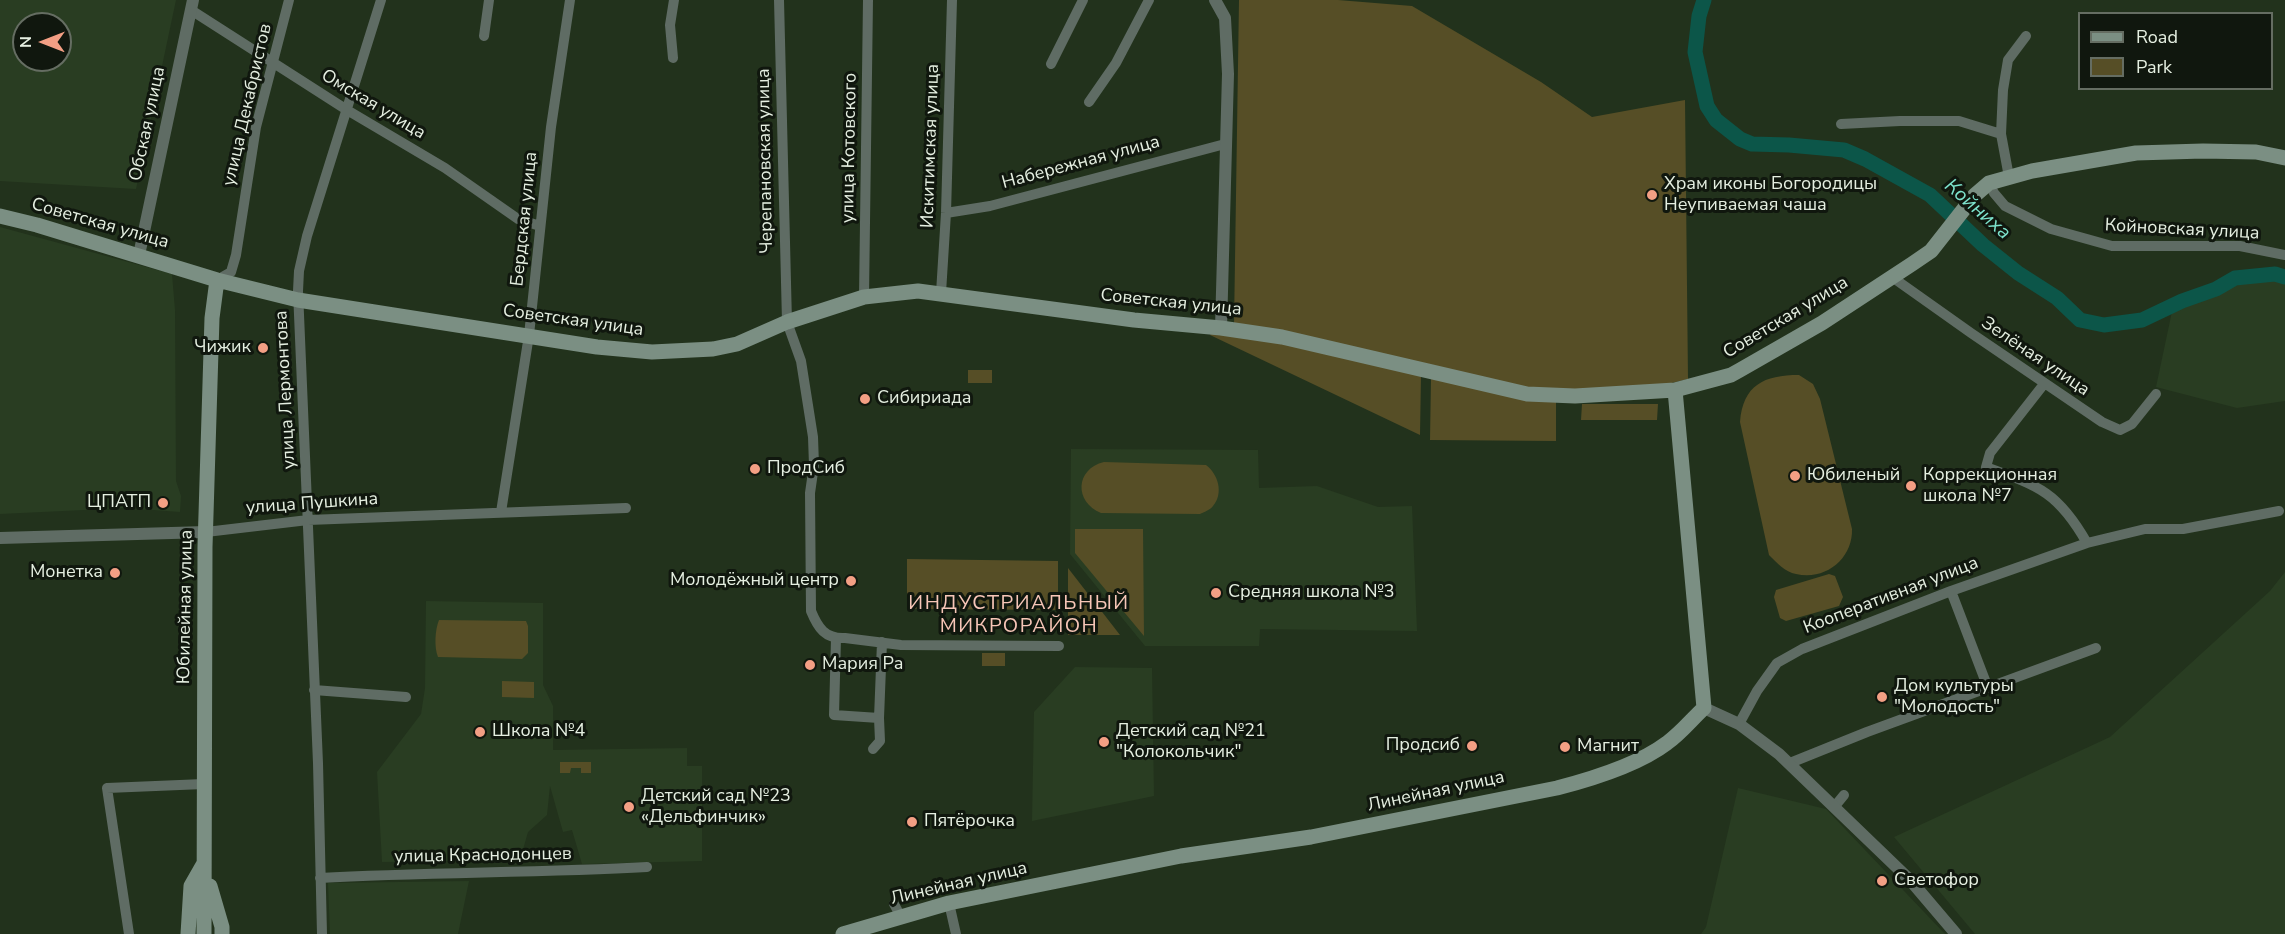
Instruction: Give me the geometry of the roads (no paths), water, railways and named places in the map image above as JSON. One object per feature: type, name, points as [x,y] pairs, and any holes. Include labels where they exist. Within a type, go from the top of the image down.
[{"type":"main road","name":"Советская улица","points":[[0,216],[38,225],[217,280],[298,300],[597,347],[652,352],[704,350],[736,344],[787,322],[864,297],[918,291],[1282,337],[1527,394],[1575,396],[1675,390],[1731,375],[1822,323],[1931,251],[1975,195],[1989,183],[2009,177],[2136,153],[2256,152],[2285,158]]},
{"type":"main road","name":"Юбилейная улица","points":[[204,934],[206,532],[212,318],[217,280]]},
{"type":"main road","points":[[1675,390],[1704,708]]},
{"type":"main road","name":"Линейная улица","points":[[843,934],[897,911],[949,903],[1181,856],[1311,837],[1582,782],[1642,758],[1668,743],[1704,708]]},
{"type":"main road","points":[[188,934],[191,886],[205,862]]},
{"type":"main road","points":[[205,862],[222,934]]},
{"type":"street","name":"улица Декабристов","points":[[217,280],[231,272],[236,255],[256,127],[289,0]]},
{"type":"street","name":"улица Лермонтова","points":[[322,934],[298,300],[299,271],[307,236],[381,0]]},
{"type":"street","points":[[484,36],[489,0]]},
{"type":"street","name":"Бердская улица","points":[[501,512],[529,335],[551,127],[570,0]]},
{"type":"street","points":[[673,58],[670,25],[674,0]]},
{"type":"street","name":"Черепановская улица","points":[[779,0],[787,322],[801,361],[813,437],[814,465],[810,493],[811,611],[818,628],[825,634],[836,638]]},
{"type":"street","name":"улица Котовского","points":[[864,297],[868,0]]},
{"type":"street","name":"Искитимская улица","points":[[941,293],[946,213],[952,0]]},
{"type":"street","points":[[1050,64],[1083,0]]},
{"type":"street","points":[[1089,102],[1116,63],[1149,0]]},
{"type":"street","points":[[1215,0],[1225,18],[1228,74],[1221,328]]},
{"type":"street","name":"Омская улица","points":[[192,5],[274,64],[445,168],[518,219],[540,226]]},
{"type":"street","name":"Обская улица","points":[[139,255],[192,5]]},
{"type":"street","points":[[2009,177],[2001,134],[2003,90],[2008,60],[2026,36]]},
{"type":"street","points":[[1841,124],[1959,121],[2001,134]]},
{"type":"street","name":"Набережная улица","points":[[946,213],[990,206],[1225,144]]},
{"type":"street","name":"Койновская улица","points":[[1989,183],[2005,206],[2051,229],[2112,246],[2240,246],[2285,255]]},
{"type":"street","name":"Зелёная улица","points":[[1892,277],[2044,384],[2102,422],[2120,430],[2132,424],[2156,394]]},
{"type":"street","points":[[2044,384],[1990,453],[1986,467],[2034,484],[2059,502],[2075,522],[2087,543]]},
{"type":"street","name":"улица Пушкина","points":[[0,538],[206,532],[308,520],[626,508]]},
{"type":"street","name":"Кооперативная улица","points":[[1739,724],[1756,691],[1777,663],[1802,649],[1951,591],[2087,543],[2145,529],[2183,529],[2279,511]]},
{"type":"street","points":[[1951,591],[1988,688]]},
{"type":"street","points":[[879,718],[834,715],[836,638],[901,645],[1059,646]]},
{"type":"street","points":[[873,749],[880,741],[882,642]]},
{"type":"street","points":[[1790,763],[1867,732],[2096,648]]},
{"type":"street","points":[[314,690],[406,697]]},
{"type":"street","points":[[1704,708],[1739,724],[1790,763],[1911,881],[1956,934]]},
{"type":"street","points":[[129,934],[107,788],[204,784]]},
{"type":"street","points":[[1835,806],[1844,795]]},
{"type":"street","name":"улица Краснодонцев","points":[[320,878],[416,872],[489,873],[647,867]]},
{"type":"street","points":[[949,903],[956,934]]},
{"type":"waterway","name":"Койниха","points":[[1704,0],[1699,16],[1695,52],[1707,106],[1716,120],[1740,139],[1752,144],[1844,150],[1865,159],[1930,195],[1983,245],[2018,273],[2057,298],[2080,320],[2104,325],[2142,320],[2182,301],[2216,289],[2235,278],[2275,274],[2285,277]]},
{"type":"place","name":"Храм иконы Богородицы Неупиваемая чаша","points":[[1652,195]]},
{"type":"place","name":"Чижик","points":[[263,348]]},
{"type":"place","name":"Сибириада","points":[[865,399]]},
{"type":"place","name":"ПродСиб","points":[[755,469]]},
{"type":"place","name":"Юбиленый","points":[[1795,476]]},
{"type":"place","name":"Коррекционная школа №7","points":[[1911,486]]},
{"type":"place","name":"ЦПАТП","points":[[163,503]]},
{"type":"place","name":"Монетка","points":[[115,573]]},
{"type":"place","name":"Молодёжный центр","points":[[851,581]]},
{"type":"place","name":"Средняя школа №3","points":[[1216,593]]},
{"type":"place","name":"Мария Ра","points":[[810,665]]},
{"type":"place","name":"Дом культуры \"Молодость\"","points":[[1882,697]]},
{"type":"place","name":"Школа №4","points":[[480,732]]},
{"type":"place","name":"Детский сад №21 \"Колокольчик\"","points":[[1104,742]]},
{"type":"place","name":"Продсиб","points":[[1472,746]]},
{"type":"place","name":"Магнит","points":[[1565,747]]},
{"type":"place","name":"Детский сад №23 «Дельфинчик»","points":[[629,807]]},
{"type":"place","name":"Пятёрочка","points":[[912,822]]},
{"type":"place","name":"Светофор","points":[[1882,881]]},
{"type":"district","name":"ИНДУСТРИАЛЬНЫЙ МИКРОРАЙОН","points":[[1019,616]]}]
